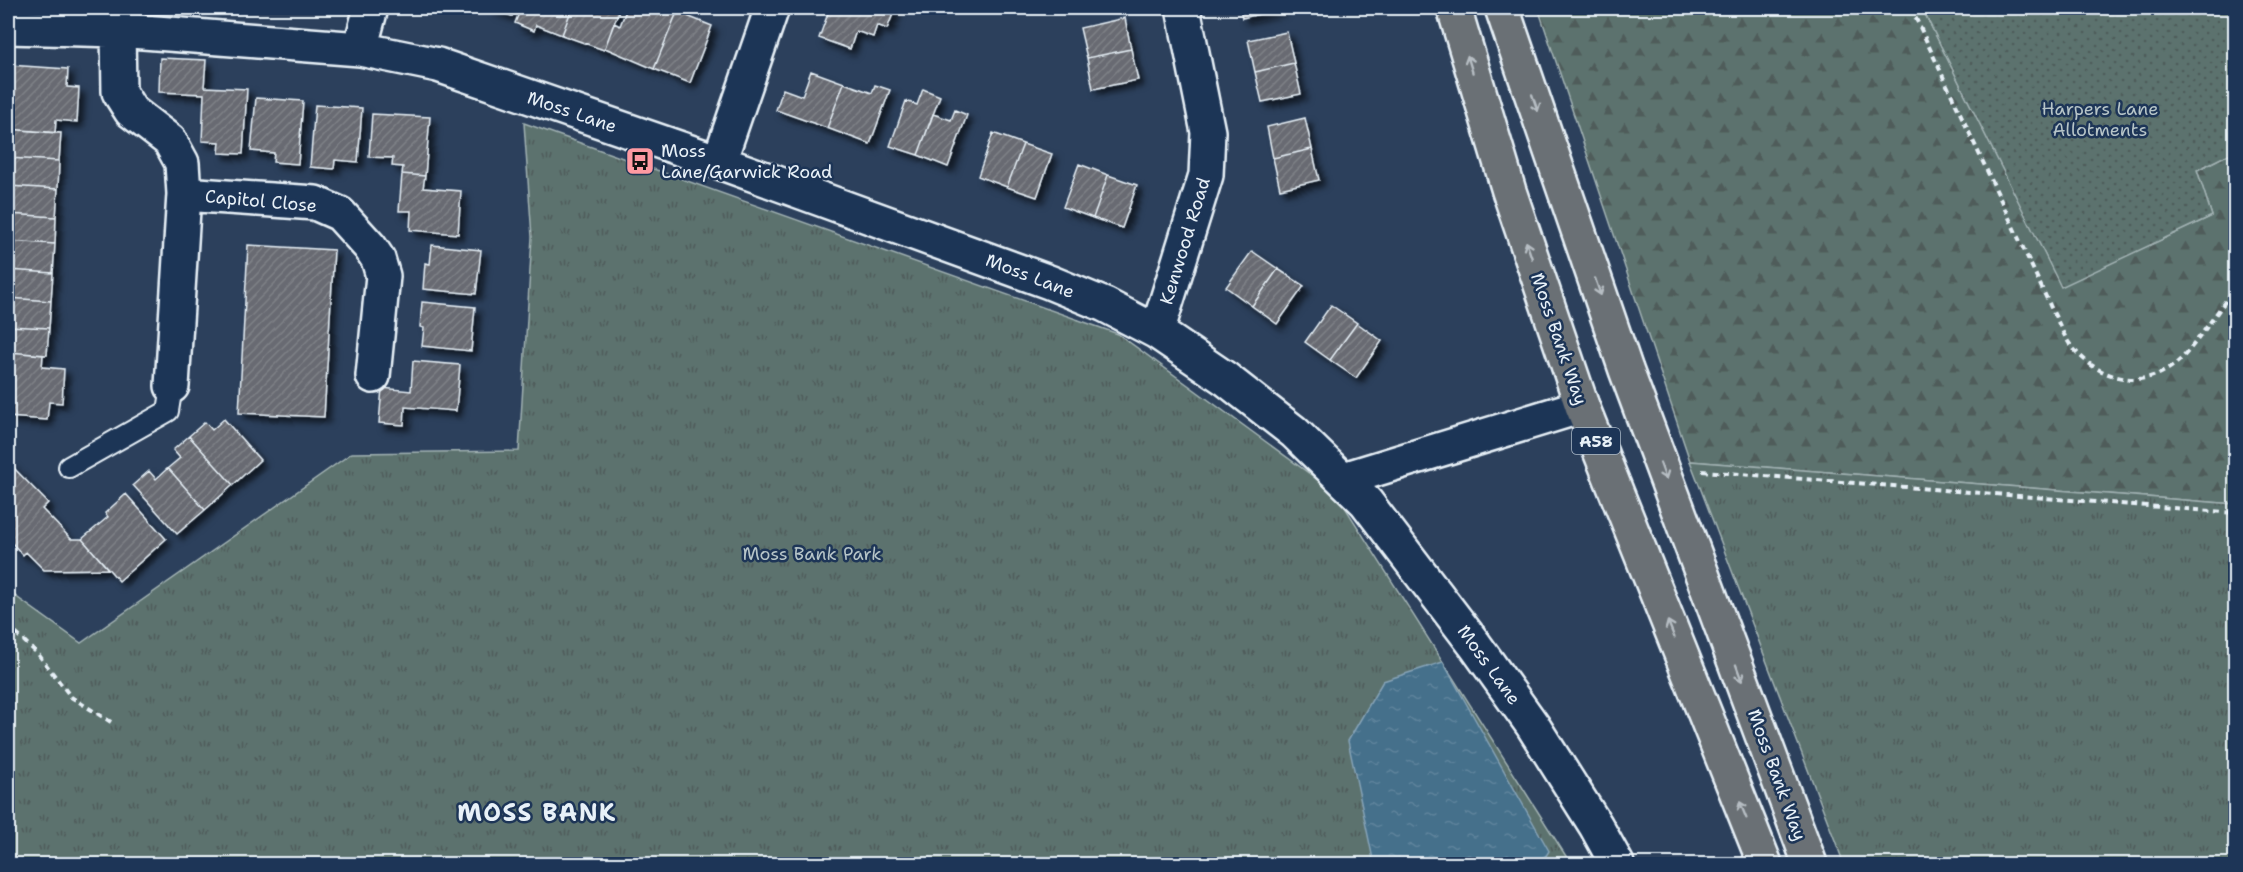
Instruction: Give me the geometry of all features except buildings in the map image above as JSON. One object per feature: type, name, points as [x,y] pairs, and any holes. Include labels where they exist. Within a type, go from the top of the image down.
[{"type":"highway","name":"Moss Bank Way","points":[[1454,8],[1509,191],[1582,406],[1765,864]]},
{"type":"highway","name":"Moss Bank Way","points":[[1502,8],[1626,370],[1810,864]]},
{"type":"street","points":[[360,49],[371,8]]},
{"type":"street","points":[[719,162],[772,8]]},
{"type":"street","name":"Kenwood Road","points":[[1157,332],[1206,175],[1208,132],[1183,8]]},
{"type":"street","name":"Moss Lane","points":[[8,27],[118,30],[360,49],[438,65],[719,162],[1105,304],[1157,332],[1226,379],[1294,432],[1344,478],[1366,502],[1475,645],[1533,726],[1596,826],[1617,864]]},
{"type":"street","name":"Capitol Close","points":[[118,30],[119,92],[131,111],[170,141],[182,163],[184,194],[172,386]]},
{"type":"street","name":"Capitol Close","points":[[184,194],[315,203],[340,214],[370,247],[378,259],[383,276],[374,376]]},
{"type":"street","points":[[1344,478],[1582,406]]},
{"type":"lane","points":[[69,467],[168,411],[172,386]]},
{"type":"path","points":[[1911,8],[2054,314],[2068,342],[2088,363],[2110,375],[2136,381],[2161,373],[2182,358],[2235,287]]},
{"type":"path","points":[[1662,468],[2235,513]]},
{"type":"path","points":[[8,626],[38,654],[71,698],[111,722]]},
{"type":"green space","points":[[1538,8],[1922,8],[2061,286],[2212,216],[2197,170],[2235,151],[2235,504],[1690,461]]},
{"type":"green space","name":"Harpers Lane Allotments","points":[[1922,8],[2235,8],[2235,151],[2197,170],[2212,216],[2061,287]]},
{"type":"green space","name":"Moss Bank Park","points":[[524,123],[1118,334],[1336,493],[1571,864],[8,864],[8,591],[81,643],[352,453],[519,451],[532,237]]},
{"type":"green space","points":[[1690,461],[2235,504],[2235,864],[1844,864]]},
{"type":"water","points":[[1443,662],[1549,851],[1541,864],[1374,864],[1348,741],[1383,681]]},
{"type":"place","name":"Moss Lane/Garwick Road","points":[[640,161]]},
{"type":"district","name":"MOSS BANK","points":[[537,813]]}]
